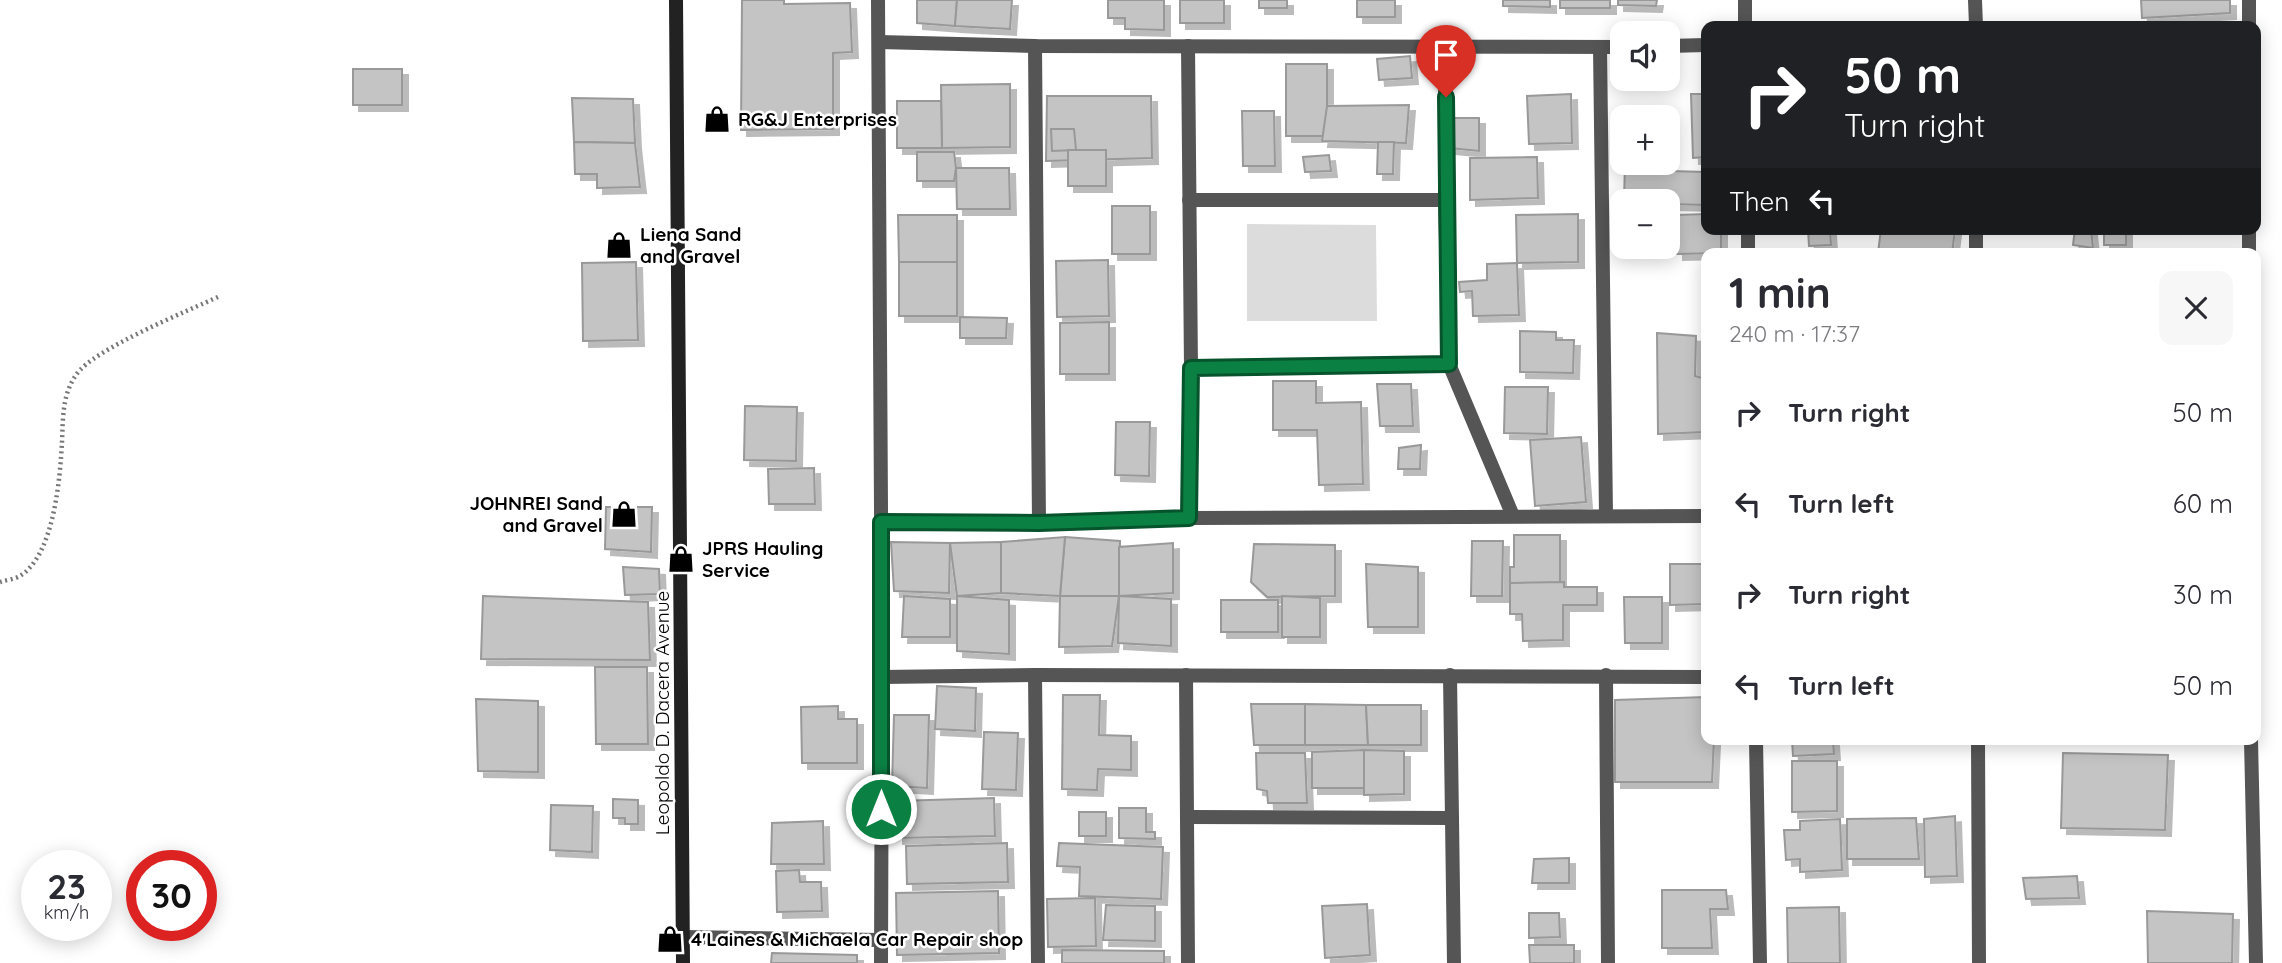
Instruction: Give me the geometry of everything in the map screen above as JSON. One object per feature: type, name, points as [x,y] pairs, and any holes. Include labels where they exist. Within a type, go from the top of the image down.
[{"type":"main road","name":"Leopoldo D. Dacera Avenue","points":[[676,0],[683,963]]},
{"type":"street","points":[[878,0],[881,963]]},
{"type":"street","points":[[1745,0],[1745,21]]},
{"type":"street","points":[[1975,0],[1976,21]]},
{"type":"street","points":[[2249,0],[2249,21]]},
{"type":"street","points":[[879,42],[1035,46],[1610,47]]},
{"type":"street","points":[[1680,46],[1701,45]]},
{"type":"street","points":[[1035,46],[1039,523]]},
{"type":"street","points":[[1188,46],[1191,368],[1189,518]]},
{"type":"street","points":[[1446,46],[1449,364],[1513,516]]},
{"type":"street","points":[[1600,47],[1606,515]]},
{"type":"street","points":[[1189,200],[1446,200]]},
{"type":"street","points":[[1191,368],[1449,364]]},
{"type":"street","points":[[881,522],[1039,523],[1189,518],[1701,516]]},
{"type":"street","points":[[1035,675],[1038,963]]},
{"type":"street","points":[[1186,675],[1188,963]]},
{"type":"street","points":[[1450,675],[1454,963]]},
{"type":"street","points":[[1606,675],[1608,963]]},
{"type":"street","points":[[882,677],[1701,677]]},
{"type":"street","points":[[1756,745],[1760,963]]},
{"type":"street","points":[[1979,745],[1979,963]]},
{"type":"street","points":[[2252,745],[2256,963]]},
{"type":"street","points":[[1187,817],[1452,818]]},
{"type":"street","points":[[683,937],[880,940]]},
{"type":"path","points":[[0,582],[19,577],[36,562],[51,528],[62,449],[65,399],[76,374],[97,355],[220,296]]},
{"type":"shaded area","points":[[1247,224],[1376,225],[1377,321],[1247,321]]},
{"type":"building","points":[[742,0],[784,0],[784,4],[850,3],[852,52],[833,53],[833,129],[741,130]]},
{"type":"building","points":[[917,0],[957,0],[955,26],[917,23]]},
{"type":"building","points":[[957,0],[1012,0],[1010,29],[955,26]]},
{"type":"building","points":[[1108,0],[1164,0],[1164,30],[1125,29],[1125,18],[1108,18]]},
{"type":"building","points":[[1180,0],[1224,0],[1224,23],[1180,23]]},
{"type":"building","points":[[1259,0],[1287,0],[1287,8],[1259,8]]},
{"type":"building","points":[[1357,0],[1395,0],[1395,17],[1357,17]]},
{"type":"building","points":[[1503,0],[1550,0],[1550,7],[1503,6]]},
{"type":"building","points":[[1560,0],[1610,0],[1610,8],[1560,8]]},
{"type":"building","points":[[1618,0],[1657,0],[1656,6],[1618,5]]},
{"type":"building","points":[[2141,0],[2230,0],[2230,13],[2142,18]]},
{"type":"building","points":[[1410,56],[1412,78],[1379,80],[1377,59]]},
{"type":"building","points":[[1286,64],[1327,64],[1327,136],[1286,136]]},
{"type":"building","points":[[353,69],[402,69],[402,105],[353,105]]},
{"type":"building","points":[[1010,84],[1010,147],[942,148],[941,85]]},
{"type":"building","points":[[1571,94],[1572,143],[1529,144],[1527,96]]},
{"type":"building","points":[[1691,94],[1701,94],[1701,157],[1693,158]]},
{"type":"building","points":[[1047,96],[1151,96],[1152,158],[1046,161]]},
{"type":"building","points":[[572,98],[633,99],[635,143],[574,142]]},
{"type":"building","points":[[897,101],[941,101],[942,148],[897,148]]},
{"type":"building","points":[[1409,105],[1406,143],[1322,141],[1327,106]]},
{"type":"building","points":[[1242,111],[1274,111],[1275,166],[1243,166]]},
{"type":"building","points":[[1450,118],[1479,118],[1479,151],[1450,148]]},
{"type":"building","points":[[1051,129],[1074,129],[1076,150],[1052,151]]},
{"type":"building","points":[[574,142],[635,143],[640,187],[597,188],[597,174],[575,174]]},
{"type":"building","points":[[1378,142],[1394,142],[1393,174],[1377,174]]},
{"type":"building","points":[[1068,150],[1106,150],[1106,186],[1068,186]]},
{"type":"building","points":[[917,152],[954,152],[954,181],[917,181]]},
{"type":"building","points":[[1329,155],[1331,171],[1305,172],[1303,157]]},
{"type":"building","points":[[1537,157],[1538,198],[1470,200],[1470,158]]},
{"type":"building","points":[[956,168],[1009,168],[1010,209],[957,209]]},
{"type":"building","points":[[1680,171],[1701,172],[1701,205],[1680,204],[1680,189],[1624,189],[1625,175],[1680,175]]},
{"type":"building","points":[[1112,206],[1150,206],[1150,254],[1112,254]]},
{"type":"building","points":[[1578,214],[1578,262],[1517,263],[1516,215]]},
{"type":"building","points":[[1701,214],[1701,235],[1721,235],[1721,248],[1701,248],[1701,253],[1680,254],[1680,215]]},
{"type":"building","points":[[898,215],[957,215],[957,262],[899,262]]},
{"type":"building","points":[[1808,235],[1830,235],[1831,245],[1809,246]]},
{"type":"building","points":[[1880,235],[1954,235],[1953,248],[1879,248]]},
{"type":"building","points":[[2074,235],[2092,235],[2093,248],[2073,245]]},
{"type":"building","points":[[2104,235],[2126,235],[2126,245],[2104,245]]},
{"type":"building","points":[[1108,260],[1109,316],[1057,317],[1056,261]]},
{"type":"building","points":[[636,262],[638,340],[583,341],[582,263]]},
{"type":"building","points":[[899,262],[957,262],[957,316],[899,316]]},
{"type":"building","points":[[1517,263],[1519,315],[1473,316],[1472,291],[1460,292],[1459,282],[1487,280],[1487,264]]},
{"type":"building","points":[[960,317],[1007,318],[1006,338],[960,338]]},
{"type":"building","points":[[1109,322],[1109,374],[1060,374],[1060,323]]},
{"type":"building","points":[[1520,331],[1556,332],[1556,340],[1574,340],[1573,373],[1520,372]]},
{"type":"building","points":[[1657,333],[1696,336],[1695,376],[1701,378],[1701,432],[1658,434]]},
{"type":"building","points":[[1273,381],[1316,381],[1316,403],[1361,402],[1363,484],[1319,485],[1317,430],[1273,430]]},
{"type":"building","points":[[1377,384],[1411,384],[1413,426],[1380,426]]},
{"type":"building","points":[[1505,387],[1548,387],[1547,434],[1504,433]]},
{"type":"building","points":[[745,406],[797,407],[796,461],[744,460]]},
{"type":"building","points":[[1116,422],[1150,422],[1149,476],[1115,475]]},
{"type":"building","points":[[1581,437],[1586,502],[1535,506],[1530,440]]},
{"type":"building","points":[[1421,445],[1420,469],[1398,469],[1399,448]]},
{"type":"building","points":[[814,468],[815,504],[769,504],[768,469]]},
{"type":"building","points":[[606,507],[652,507],[651,552],[605,549]]},
{"type":"building","points":[[1514,535],[1560,535],[1560,583],[1510,583],[1510,567],[1514,567]]},
{"type":"building","points":[[1065,537],[1120,541],[1119,596],[1060,596]]},
{"type":"building","points":[[1065,537],[1060,596],[1001,593],[1001,542]]},
{"type":"building","points":[[1472,541],[1503,541],[1502,596],[1471,596]]},
{"type":"building","points":[[891,542],[950,543],[949,593],[894,591]]},
{"type":"building","points":[[1001,542],[1001,593],[957,596],[950,543]]},
{"type":"building","points":[[1173,543],[1173,593],[1119,596],[1119,547]]},
{"type":"building","points":[[1254,544],[1335,545],[1335,596],[1267,597],[1251,582]]},
{"type":"building","points":[[1366,564],[1418,567],[1418,627],[1368,627]]},
{"type":"building","points":[[1670,564],[1701,564],[1701,604],[1670,605]]},
{"type":"building","points":[[623,567],[659,569],[660,594],[625,595]]},
{"type":"building","points":[[1564,582],[1564,587],[1597,587],[1597,605],[1563,605],[1563,640],[1523,641],[1522,614],[1510,614],[1510,583]]},
{"type":"building","points":[[483,596],[648,602],[650,660],[481,659]]},
{"type":"building","points":[[904,596],[950,599],[950,637],[902,637]]},
{"type":"building","points":[[957,596],[1009,600],[1009,654],[957,651]]},
{"type":"building","points":[[1060,596],[1119,596],[1112,646],[1059,647]]},
{"type":"building","points":[[1119,596],[1171,599],[1171,646],[1118,643]]},
{"type":"building","points":[[1282,596],[1320,598],[1320,637],[1282,637]]},
{"type":"building","points":[[1624,597],[1662,597],[1662,643],[1625,643]]},
{"type":"building","points":[[1221,600],[1278,600],[1278,632],[1221,632]]},
{"type":"building","points":[[595,667],[647,667],[648,744],[596,744]]},
{"type":"building","points":[[937,686],[976,688],[975,731],[935,729]]},
{"type":"building","points":[[1063,695],[1100,695],[1099,735],[1131,736],[1131,770],[1098,769],[1097,790],[1062,789]]},
{"type":"building","points":[[1701,697],[1701,745],[1714,745],[1712,782],[1615,782],[1615,700]]},
{"type":"building","points":[[476,699],[538,701],[538,772],[478,771]]},
{"type":"building","points":[[1251,704],[1305,704],[1305,745],[1254,745]]},
{"type":"building","points":[[1305,704],[1366,705],[1368,745],[1305,745]]},
{"type":"building","points":[[1366,705],[1421,705],[1421,745],[1368,745]]},
{"type":"building","points":[[838,706],[838,719],[857,719],[857,763],[802,763],[801,707]]},
{"type":"building","points":[[894,715],[929,715],[927,788],[892,786]]},
{"type":"building","points":[[984,732],[1018,733],[1016,790],[982,789]]},
{"type":"building","points":[[1792,745],[1833,745],[1834,754],[1793,756]]},
{"type":"building","points":[[1364,750],[1404,751],[1404,794],[1364,795]]},
{"type":"building","points":[[1364,750],[1364,788],[1312,788],[1312,752]]},
{"type":"building","points":[[1256,753],[1305,753],[1307,803],[1268,803],[1267,791],[1257,789]]},
{"type":"building","points":[[2063,753],[2168,755],[2165,830],[2061,828]]},
{"type":"building","points":[[1792,761],[1837,761],[1837,811],[1792,812]]},
{"type":"building","points":[[994,798],[995,836],[897,838],[897,801]]},
{"type":"building","points":[[613,799],[638,800],[638,824],[625,824],[625,818],[613,818]]},
{"type":"building","points":[[551,805],[593,806],[592,852],[550,850]]},
{"type":"building","points":[[1119,808],[1146,808],[1146,832],[1155,832],[1155,839],[1119,838]]},
{"type":"building","points":[[1079,812],[1106,812],[1106,836],[1079,836]]},
{"type":"building","points":[[1955,816],[1957,876],[1925,877],[1924,819]]},
{"type":"building","points":[[1916,818],[1919,859],[1847,859],[1847,819]]},
{"type":"building","points":[[1840,819],[1842,870],[1800,872],[1800,859],[1786,860],[1784,830],[1800,830],[1800,821]]},
{"type":"building","points":[[823,821],[824,864],[771,864],[772,823]]},
{"type":"building","points":[[1007,843],[1008,882],[907,884],[906,846]]},
{"type":"building","points":[[1059,843],[1163,847],[1161,899],[1079,896],[1080,867],[1057,866]]},
{"type":"building","points":[[1569,858],[1569,883],[1532,883],[1534,859]]},
{"type":"building","points":[[799,870],[800,882],[821,882],[822,911],[777,912],[776,871]]},
{"type":"building","points":[[2077,876],[2079,898],[2026,899],[2023,878]]},
{"type":"building","points":[[1662,890],[1726,890],[1728,909],[1710,909],[1712,948],[1662,948]]},
{"type":"building","points":[[998,891],[999,953],[897,955],[896,893]]},
{"type":"building","points":[[1095,898],[1096,946],[1048,947],[1047,899]]},
{"type":"building","points":[[1367,904],[1370,955],[1325,958],[1322,906]]},
{"type":"building","points":[[1106,905],[1155,906],[1155,941],[1103,940]]},
{"type":"building","points":[[1839,907],[1840,963],[1788,963],[1787,908]]},
{"type":"building","points":[[2147,911],[2233,914],[2232,963],[2148,963]]},
{"type":"building","points":[[1529,913],[1559,913],[1560,937],[1529,938]]},
{"type":"building","points":[[1529,945],[1574,945],[1574,963],[1530,963]]},
{"type":"building","points":[[1062,950],[1164,951],[1164,963],[1062,963]]},
{"type":"building","points":[[772,953],[857,955],[857,963],[771,963]]},
{"type":"place","name":"RG&J Enterprises","points":[[717,119]]},
{"type":"place","name":"Liena Sand and Gravel","points":[[619,245]]},
{"type":"place","name":"JOHNREI Sand and Gravel","points":[[624,514]]},
{"type":"place","name":"JPRS Hauling Service","points":[[681,559]]},
{"type":"place","name":"4'Laines & Michaela Car Repair shop","points":[[670,939]]},
{"type":"route","points":[[881,809],[881,522],[1039,523],[1189,518],[1191,368],[1449,364],[1446,97]]}]
